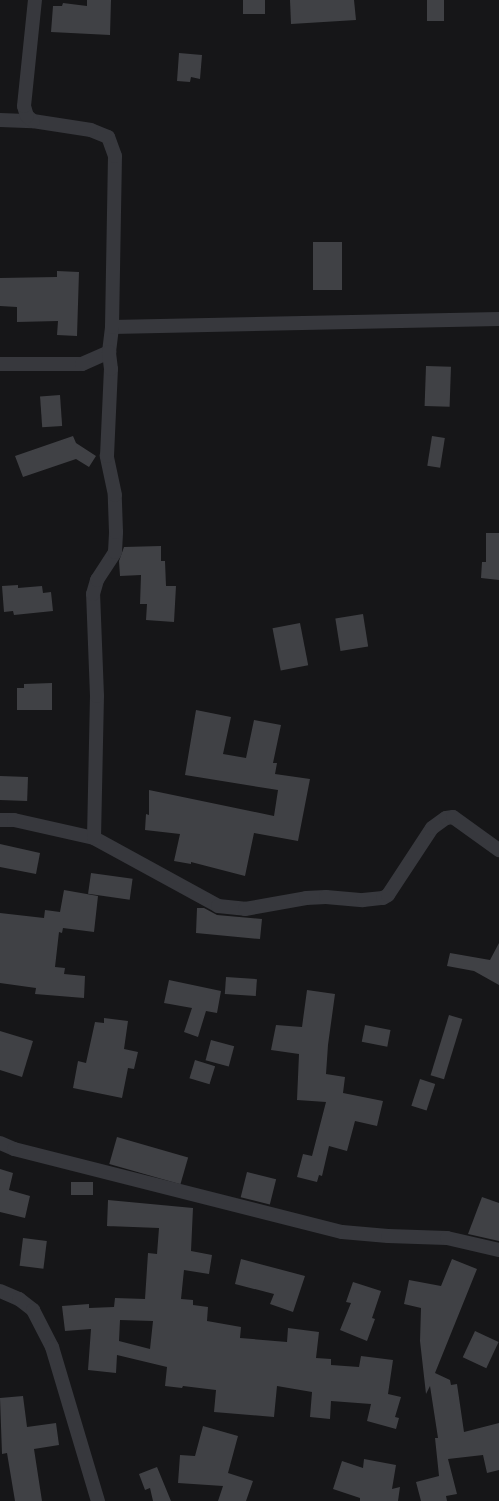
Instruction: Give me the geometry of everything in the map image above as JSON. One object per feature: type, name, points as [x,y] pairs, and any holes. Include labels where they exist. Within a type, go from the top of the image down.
[{"type":"street","points":[[33,121],[27,116],[24,106],[35,0]]},
{"type":"street","points":[[0,120],[33,121],[91,130],[108,137],[115,156],[112,327],[109,352],[111,369],[107,456],[115,495],[116,532],[114,552],[97,580],[93,594],[97,696],[94,838]]},
{"type":"street","points":[[112,327],[499,319]]},
{"type":"street","points":[[0,364],[82,364],[109,352]]},
{"type":"street","points":[[0,820],[14,820],[94,838],[218,906],[245,909],[326,896],[363,900],[384,898],[388,895],[432,828],[446,818],[453,817],[499,850]]},
{"type":"street","points":[[0,1143],[14,1149],[342,1232],[447,1238],[499,1250]]},
{"type":"street","points":[[0,1291],[19,1299],[33,1310],[52,1347],[98,1501]]},
{"type":"building","points":[[87,0],[111,0],[110,35],[51,32],[53,6],[62,6],[63,3],[87,6]]},
{"type":"building","points":[[243,0],[265,0],[265,14],[243,14]]},
{"type":"building","points":[[290,0],[354,0],[356,20],[291,24]]},
{"type":"building","points":[[427,0],[444,0],[444,21],[427,21]]},
{"type":"building","points":[[179,53],[202,55],[200,79],[191,77],[190,82],[177,81]]},
{"type":"building","points":[[313,242],[342,242],[342,290],[313,290]]},
{"type":"building","points":[[57,271],[79,272],[77,336],[57,335],[58,321],[17,322],[17,307],[0,306],[0,278],[57,277]]},
{"type":"building","points":[[426,366],[451,367],[450,407],[425,406]]},
{"type":"building","points":[[60,395],[62,426],[42,427],[40,396]]},
{"type":"building","points":[[73,436],[76,443],[96,456],[89,467],[76,459],[23,477],[15,456]]},
{"type":"building","points":[[432,436],[445,438],[440,468],[427,466]]},
{"type":"building","points":[[486,533],[499,533],[499,580],[481,578],[482,562],[486,562]]},
{"type":"building","points":[[161,546],[161,561],[165,561],[166,586],[176,586],[174,622],[146,620],[147,604],[140,604],[141,575],[120,576],[119,561],[124,547]]},
{"type":"building","points":[[18,585],[18,588],[42,586],[43,593],[51,592],[53,611],[14,615],[13,611],[4,612],[2,586]]},
{"type":"building","points":[[363,614],[368,647],[341,651],[335,618]]},
{"type":"building","points":[[300,623],[308,665],[281,671],[273,628]]},
{"type":"building","points":[[52,683],[52,710],[17,710],[17,688],[24,688],[24,684]]},
{"type":"building","points":[[196,710],[231,717],[223,754],[246,758],[254,720],[281,725],[273,763],[277,763],[275,774],[310,779],[298,841],[254,833],[245,876],[191,862],[191,864],[174,861],[180,834],[145,830],[146,814],[149,815],[149,790],[274,816],[278,790],[185,775]]},
{"type":"building","points":[[0,776],[28,777],[27,801],[0,800]]},
{"type":"building","points":[[0,844],[40,853],[36,874],[0,867]]},
{"type":"building","points":[[91,873],[133,879],[130,900],[88,894]]},
{"type":"building","points":[[64,890],[98,896],[94,932],[63,928],[62,933],[59,932],[55,967],[65,968],[64,974],[85,976],[84,998],[35,994],[36,988],[0,983],[0,913],[44,918],[45,910],[60,912]]},
{"type":"building","points":[[197,908],[204,908],[217,915],[262,919],[260,939],[196,933]]},
{"type":"building","points":[[499,943],[499,985],[474,971],[447,966],[450,953],[490,960]]},
{"type":"building","points":[[226,977],[257,979],[256,996],[225,994]]},
{"type":"building","points":[[169,980],[221,991],[217,1013],[206,1011],[198,1037],[184,1032],[192,1008],[164,1003]]},
{"type":"building","points":[[307,990],[335,994],[326,1074],[345,1077],[343,1093],[383,1101],[377,1126],[355,1121],[347,1151],[329,1146],[322,1176],[319,1175],[317,1182],[297,1177],[303,1154],[312,1156],[326,1102],[297,1100],[299,1054],[271,1050],[276,1025],[302,1027]]},
{"type":"building","points":[[449,1015],[462,1019],[444,1079],[431,1075]]},
{"type":"building","points":[[104,1018],[128,1021],[124,1049],[138,1052],[134,1069],[128,1068],[122,1098],[73,1088],[78,1061],[86,1063],[95,1022],[104,1023]]},
{"type":"building","points":[[365,1025],[391,1030],[387,1047],[362,1042]]},
{"type":"building","points":[[0,1031],[33,1041],[22,1077],[0,1070]]},
{"type":"building","points":[[211,1040],[234,1046],[229,1066],[206,1060]]},
{"type":"building","points":[[195,1060],[215,1066],[210,1084],[189,1078]]},
{"type":"building","points":[[420,1079],[435,1084],[427,1111],[411,1106]]},
{"type":"building","points":[[117,1137],[188,1157],[180,1184],[109,1164]]},
{"type":"building","points":[[0,1169],[13,1173],[9,1190],[30,1196],[25,1218],[0,1212]]},
{"type":"building","points":[[247,1172],[276,1179],[270,1204],[241,1197]]},
{"type":"building","points":[[71,1182],[93,1182],[93,1195],[71,1195]]},
{"type":"building","points":[[482,1197],[499,1203],[499,1241],[468,1234]]},
{"type":"building","points":[[108,1200],[193,1208],[191,1251],[212,1255],[209,1274],[184,1270],[181,1299],[193,1300],[193,1305],[208,1307],[207,1321],[241,1327],[240,1338],[287,1342],[288,1328],[319,1332],[316,1358],[331,1359],[331,1365],[359,1367],[361,1356],[393,1360],[388,1394],[401,1397],[395,1417],[399,1418],[396,1429],[367,1421],[371,1404],[331,1401],[330,1419],[310,1417],[312,1392],[277,1386],[274,1417],[214,1412],[216,1390],[165,1386],[167,1367],[117,1355],[116,1373],[88,1370],[91,1329],[65,1331],[62,1306],[89,1304],[89,1308],[114,1307],[115,1298],[145,1299],[148,1253],[157,1254],[159,1228],[107,1226]],"holes":[[[120,1320],[153,1321],[150,1349],[119,1341]]]},
{"type":"building","points":[[23,1238],[47,1241],[43,1269],[20,1266]]},
{"type":"building","points":[[241,1259],[305,1276],[293,1312],[270,1304],[274,1294],[235,1284]]},
{"type":"building","points":[[452,1259],[477,1269],[435,1373],[450,1380],[451,1385],[457,1384],[464,1432],[499,1423],[499,1470],[487,1473],[483,1455],[448,1459],[457,1494],[446,1496],[447,1501],[421,1501],[416,1482],[439,1476],[435,1438],[438,1438],[430,1386],[426,1394],[420,1341],[421,1308],[404,1304],[409,1280],[441,1286]]},
{"type":"building","points":[[353,1282],[381,1291],[372,1318],[375,1319],[367,1341],[340,1330],[351,1303],[346,1302]]},
{"type":"building","points":[[475,1331],[499,1342],[486,1368],[463,1357]]},
{"type":"building","points":[[23,1396],[27,1427],[56,1423],[59,1445],[34,1449],[42,1501],[15,1501],[7,1453],[2,1454],[0,1398]]},
{"type":"building","points":[[203,1426],[238,1436],[228,1473],[253,1481],[246,1501],[218,1501],[223,1486],[178,1483],[180,1455],[195,1456]]},
{"type":"building","points":[[364,1459],[396,1465],[392,1489],[400,1487],[398,1501],[360,1501],[360,1498],[333,1489],[342,1461],[363,1468]]},
{"type":"building","points":[[157,1467],[171,1501],[153,1501],[150,1488],[145,1490],[139,1474]]}]
